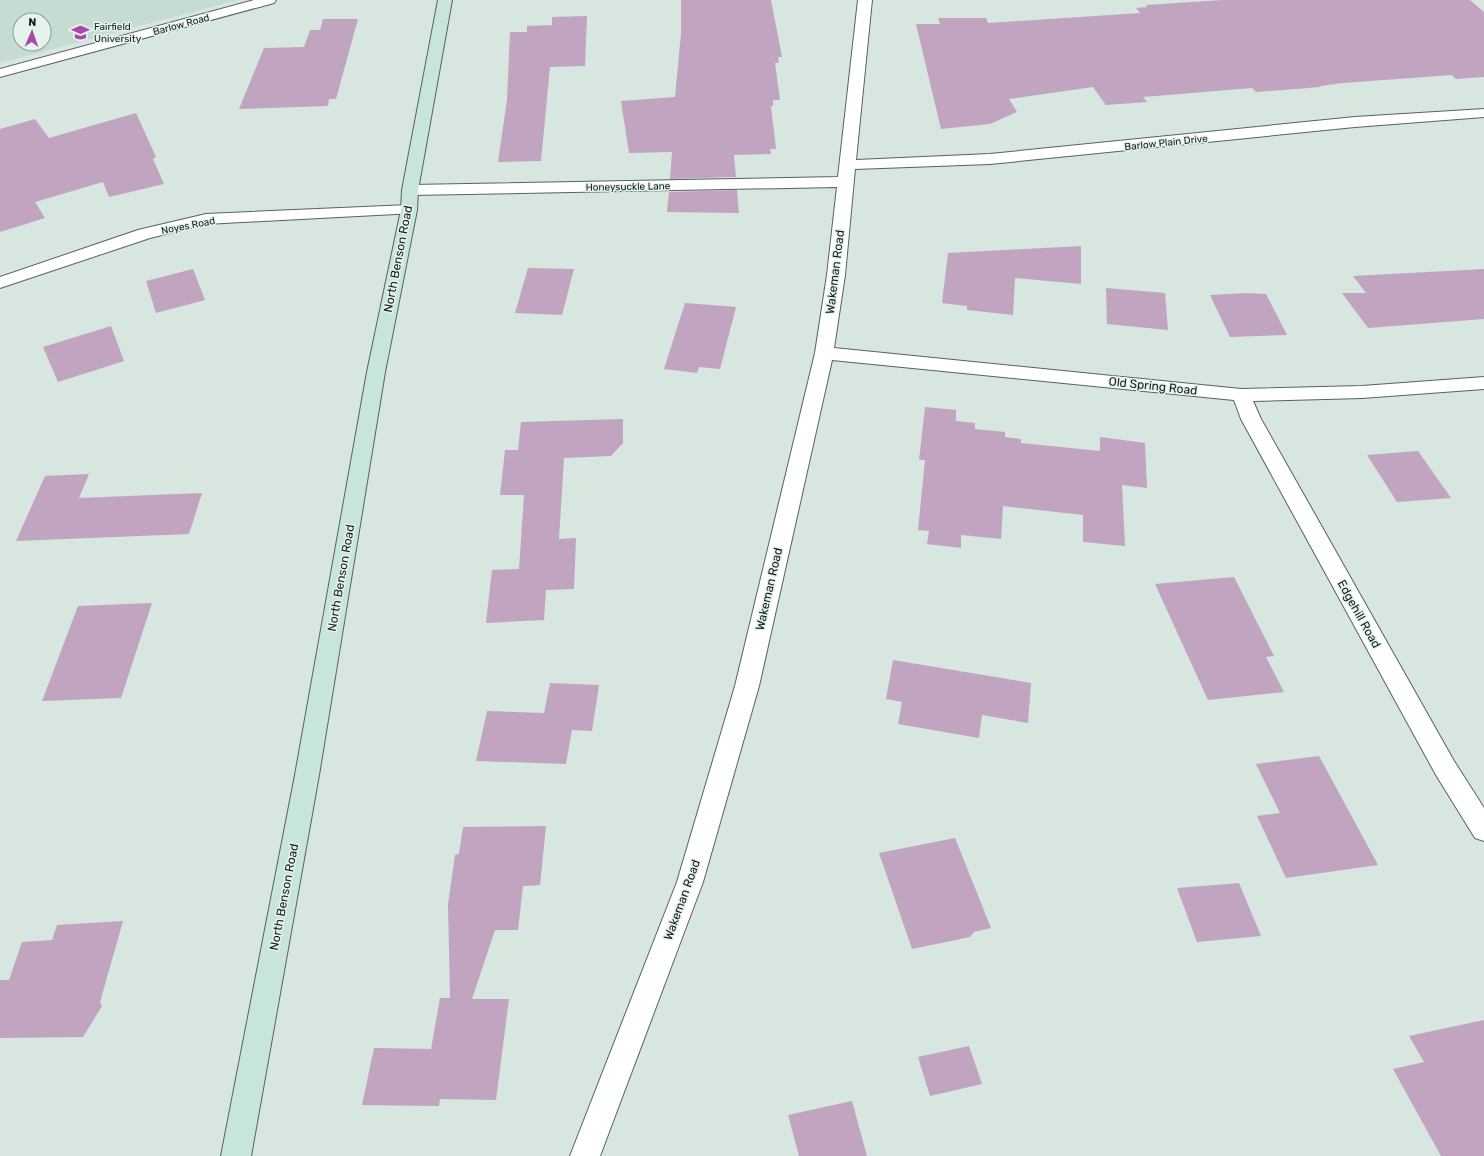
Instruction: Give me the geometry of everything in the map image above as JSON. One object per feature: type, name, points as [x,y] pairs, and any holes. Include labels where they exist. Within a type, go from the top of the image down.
[{"type":"main road","name":"North Benson Road","points":[[236,1156],[307,775],[376,372],[410,200],[445,0]]},
{"type":"street","name":"Barlow Road","points":[[0,73],[270,0]]},
{"type":"street","name":"Wakeman Road","points":[[585,1156],[690,882],[747,686],[824,353],[836,275],[846,173],[869,0]]},
{"type":"street","name":"Barlow Plain Drive","points":[[846,173],[1355,122],[1484,113]]},
{"type":"street","name":"Honeysuckle Lane","points":[[410,200],[846,173]]},
{"type":"street","name":"Noyes Road","points":[[0,283],[144,234],[206,219],[410,200]]},
{"type":"street","name":"Old Spring Road","points":[[824,353],[1241,395],[1292,396],[1369,393],[1484,383]]},
{"type":"street","name":"Edgehill Road","points":[[1241,395],[1251,419],[1445,768],[1484,830]]},
{"type":"shaded area","name":"Fairfield University","points":[[0,0],[238,0],[52,49],[52,12],[12,12],[12,52],[42,52],[0,63]]},
{"type":"building","points":[[681,0],[771,0],[782,57],[778,57],[779,63],[775,63],[780,100],[773,100],[773,106],[771,106],[776,149],[770,149],[771,154],[734,155],[736,177],[670,179],[672,152],[629,153],[621,101],[675,97],[681,33]]},
{"type":"building","points":[[1223,0],[1470,0],[1484,12],[1484,77],[1456,79],[1452,75],[1343,83],[1320,86],[1321,87],[1256,92],[1252,88],[1143,97],[1147,102],[1106,105],[1093,87],[1009,99],[1017,112],[990,124],[941,129],[916,24],[940,24],[938,18],[986,18],[988,23],[1140,13],[1136,8],[1147,7],[1146,5]]},
{"type":"building","points":[[587,16],[585,66],[550,67],[541,161],[498,162],[507,100],[510,32],[527,32],[527,26],[552,25],[552,17]]},
{"type":"building","points":[[323,19],[358,19],[336,99],[329,99],[328,106],[239,109],[264,48],[304,47],[310,30],[320,30]]},
{"type":"building","points":[[136,113],[156,157],[153,159],[164,184],[109,197],[103,182],[35,202],[45,218],[0,232],[0,129],[35,119],[49,138]]},
{"type":"building","points":[[737,190],[739,213],[667,212],[669,192]]},
{"type":"building","points":[[1081,246],[1081,284],[1015,278],[1013,315],[967,310],[967,306],[942,303],[948,253]]},
{"type":"building","points":[[528,268],[574,269],[562,315],[515,313]]},
{"type":"building","points":[[193,269],[205,300],[156,313],[146,281]]},
{"type":"building","points":[[1484,269],[1484,319],[1368,328],[1342,293],[1366,293],[1353,276]]},
{"type":"building","points":[[1106,288],[1165,293],[1168,330],[1107,324]]},
{"type":"building","points":[[1247,293],[1266,294],[1287,335],[1230,337],[1210,295]]},
{"type":"building","points":[[685,303],[736,307],[720,369],[699,367],[697,373],[664,369]]},
{"type":"building","points":[[111,326],[124,361],[58,382],[43,347]]},
{"type":"building","points":[[925,407],[956,410],[956,421],[975,423],[975,429],[1005,432],[1005,437],[1021,439],[1021,443],[1100,451],[1100,437],[1145,443],[1147,488],[1122,485],[1125,546],[1083,542],[1083,515],[1003,506],[1001,539],[961,535],[961,548],[927,544],[929,531],[918,530],[925,460],[919,460]]},
{"type":"building","points":[[623,419],[623,443],[611,456],[564,458],[559,539],[576,538],[574,589],[546,590],[544,620],[486,623],[492,570],[519,569],[524,495],[500,495],[505,450],[518,450],[521,422]]},
{"type":"building","points":[[1418,451],[1451,498],[1397,502],[1367,455]]},
{"type":"building","points":[[89,474],[79,498],[202,493],[189,534],[16,541],[45,476]]},
{"type":"building","points":[[1234,577],[1274,656],[1266,657],[1284,692],[1208,700],[1155,584]]},
{"type":"building","points":[[152,603],[121,698],[42,701],[78,606]]},
{"type":"building","points":[[893,660],[1031,683],[1028,723],[982,715],[979,738],[898,724],[902,702],[886,699]]},
{"type":"building","points":[[550,683],[599,685],[592,731],[572,730],[566,764],[476,761],[487,711],[544,713]]},
{"type":"building","points":[[1319,756],[1378,865],[1286,878],[1257,816],[1280,813],[1256,764]]},
{"type":"building","points":[[546,826],[540,885],[523,886],[518,930],[495,930],[472,999],[509,999],[496,1100],[440,1099],[439,1106],[362,1105],[374,1048],[431,1049],[440,998],[450,998],[448,904],[455,855],[459,854],[463,827]]},
{"type":"building","points":[[955,838],[991,928],[974,932],[970,937],[912,949],[879,853]]},
{"type":"building","points":[[1239,883],[1261,936],[1197,942],[1177,888]]},
{"type":"building","points":[[123,921],[100,1002],[102,1006],[83,1037],[0,1038],[0,980],[9,980],[22,942],[52,940],[57,925]]},
{"type":"building","points":[[1484,1020],[1484,1156],[1441,1156],[1393,1069],[1424,1062],[1409,1036]]},
{"type":"building","points":[[969,1046],[982,1084],[930,1096],[918,1057]]},
{"type":"building","points":[[852,1101],[867,1156],[799,1156],[788,1115]]},
{"type":"place","name":"Fairfield University","points":[[81,32]]}]
